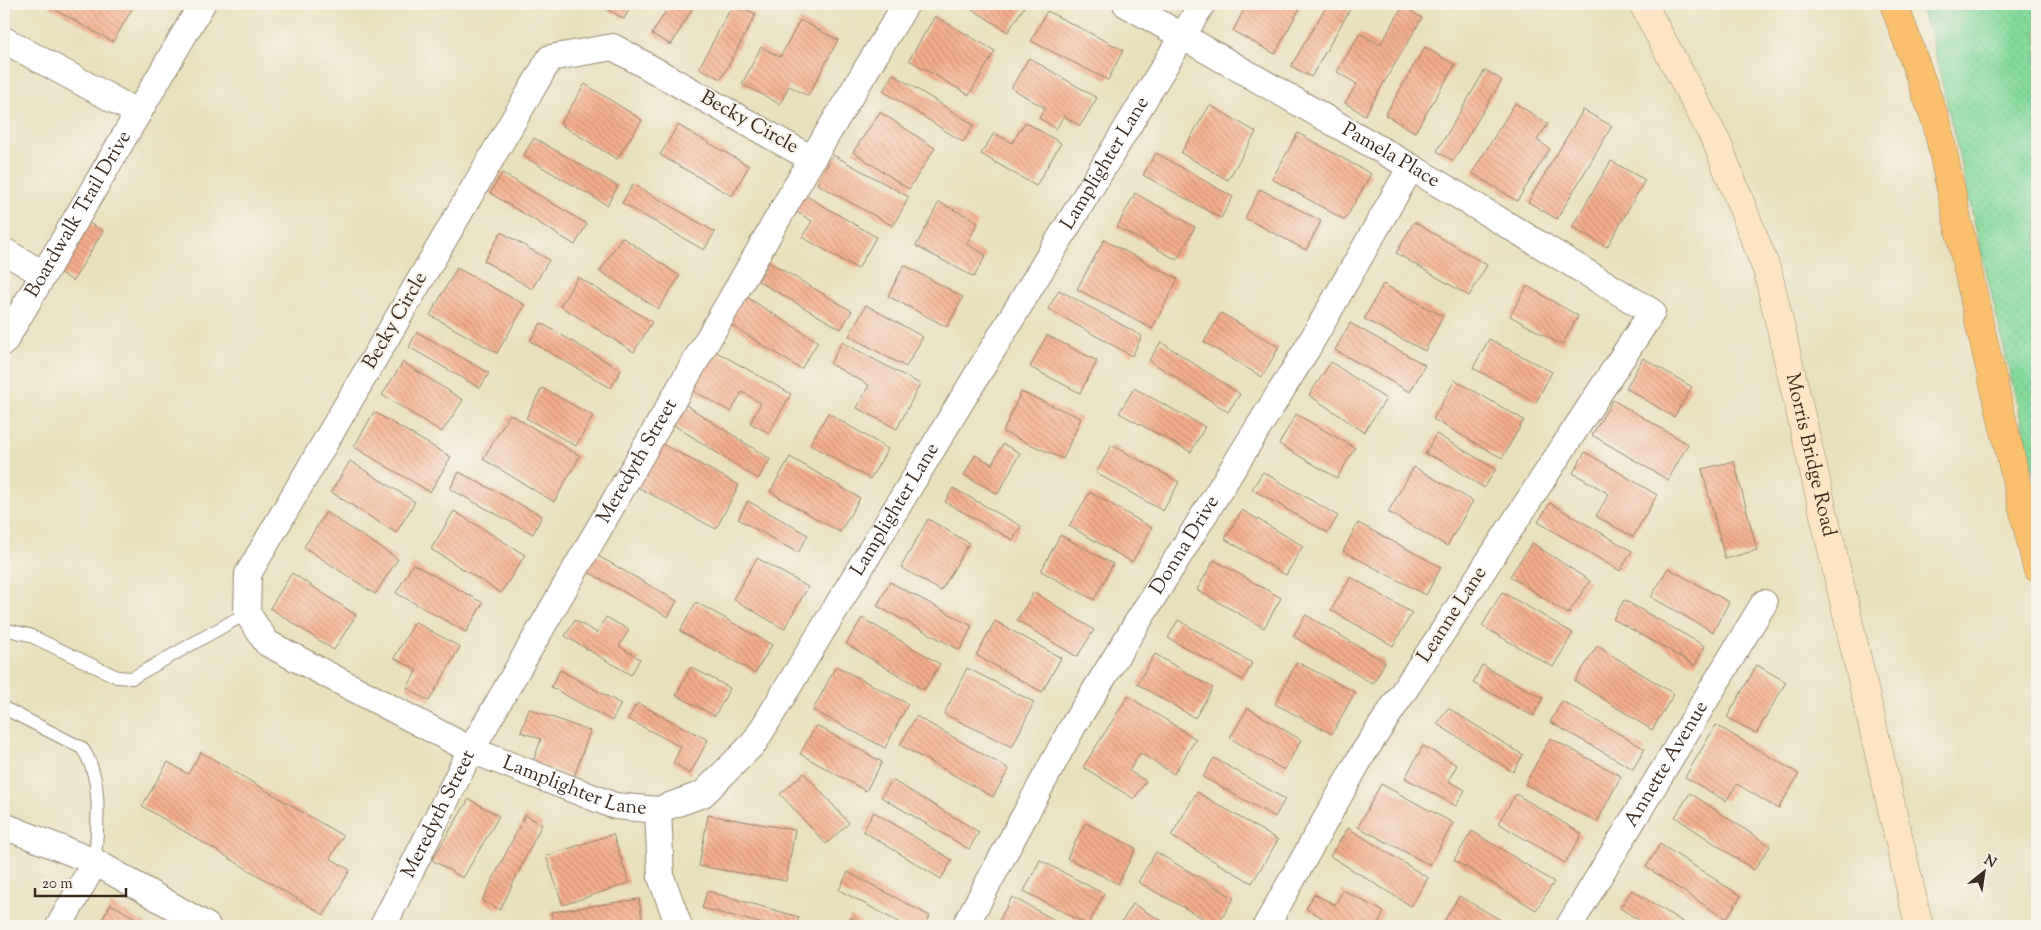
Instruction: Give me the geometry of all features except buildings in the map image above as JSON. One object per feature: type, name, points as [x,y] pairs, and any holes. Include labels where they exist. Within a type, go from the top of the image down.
[{"type":"highway","points":[[1894,4],[1937,124],[1979,322],[2037,568]]},
{"type":"street","name":"Boardwalk Trail Drive","points":[[4,342],[202,4]]},
{"type":"street","name":"Meredyth Street","points":[[383,926],[471,750],[812,159],[906,4]]},
{"type":"street","name":"Pamela Place","points":[[1126,4],[1411,167],[1652,312]]},
{"type":"street","name":"Lamplighter Lane","points":[[471,750],[615,806],[658,810],[703,794],[754,743],[1202,4]]},
{"type":"street","name":"Morris Bridge Road","points":[[1643,4],[1718,143],[1768,273],[1919,926]]},
{"type":"street","name":"Boardwalk Trail Drive","points":[[4,40],[138,113]]},
{"type":"street","name":"Becky Circle","points":[[247,613],[248,574],[550,58],[613,47],[812,159]]},
{"type":"street","name":"Donna Drive","points":[[965,926],[1073,726],[1308,349],[1411,167]]},
{"type":"street","points":[[4,251],[43,274]]},
{"type":"street","name":"Leanne Lane","points":[[1266,926],[1362,755],[1652,312]]},
{"type":"street","name":"Annette Avenue","points":[[1569,926],[1764,604]]},
{"type":"street","points":[[247,613],[267,643],[471,750]]},
{"type":"street","points":[[658,810],[661,877],[679,926]]},
{"type":"street","points":[[4,826],[95,862],[207,926]]},
{"type":"street","points":[[59,926],[95,862]]},
{"type":"lane","points":[[4,629],[29,635],[117,677],[132,678],[247,613]]},
{"type":"lane","points":[[4,708],[82,748],[90,760],[98,810],[95,862]]},
{"type":"green space","points":[[1919,4],[2037,4],[2037,489],[1932,40]]}]
